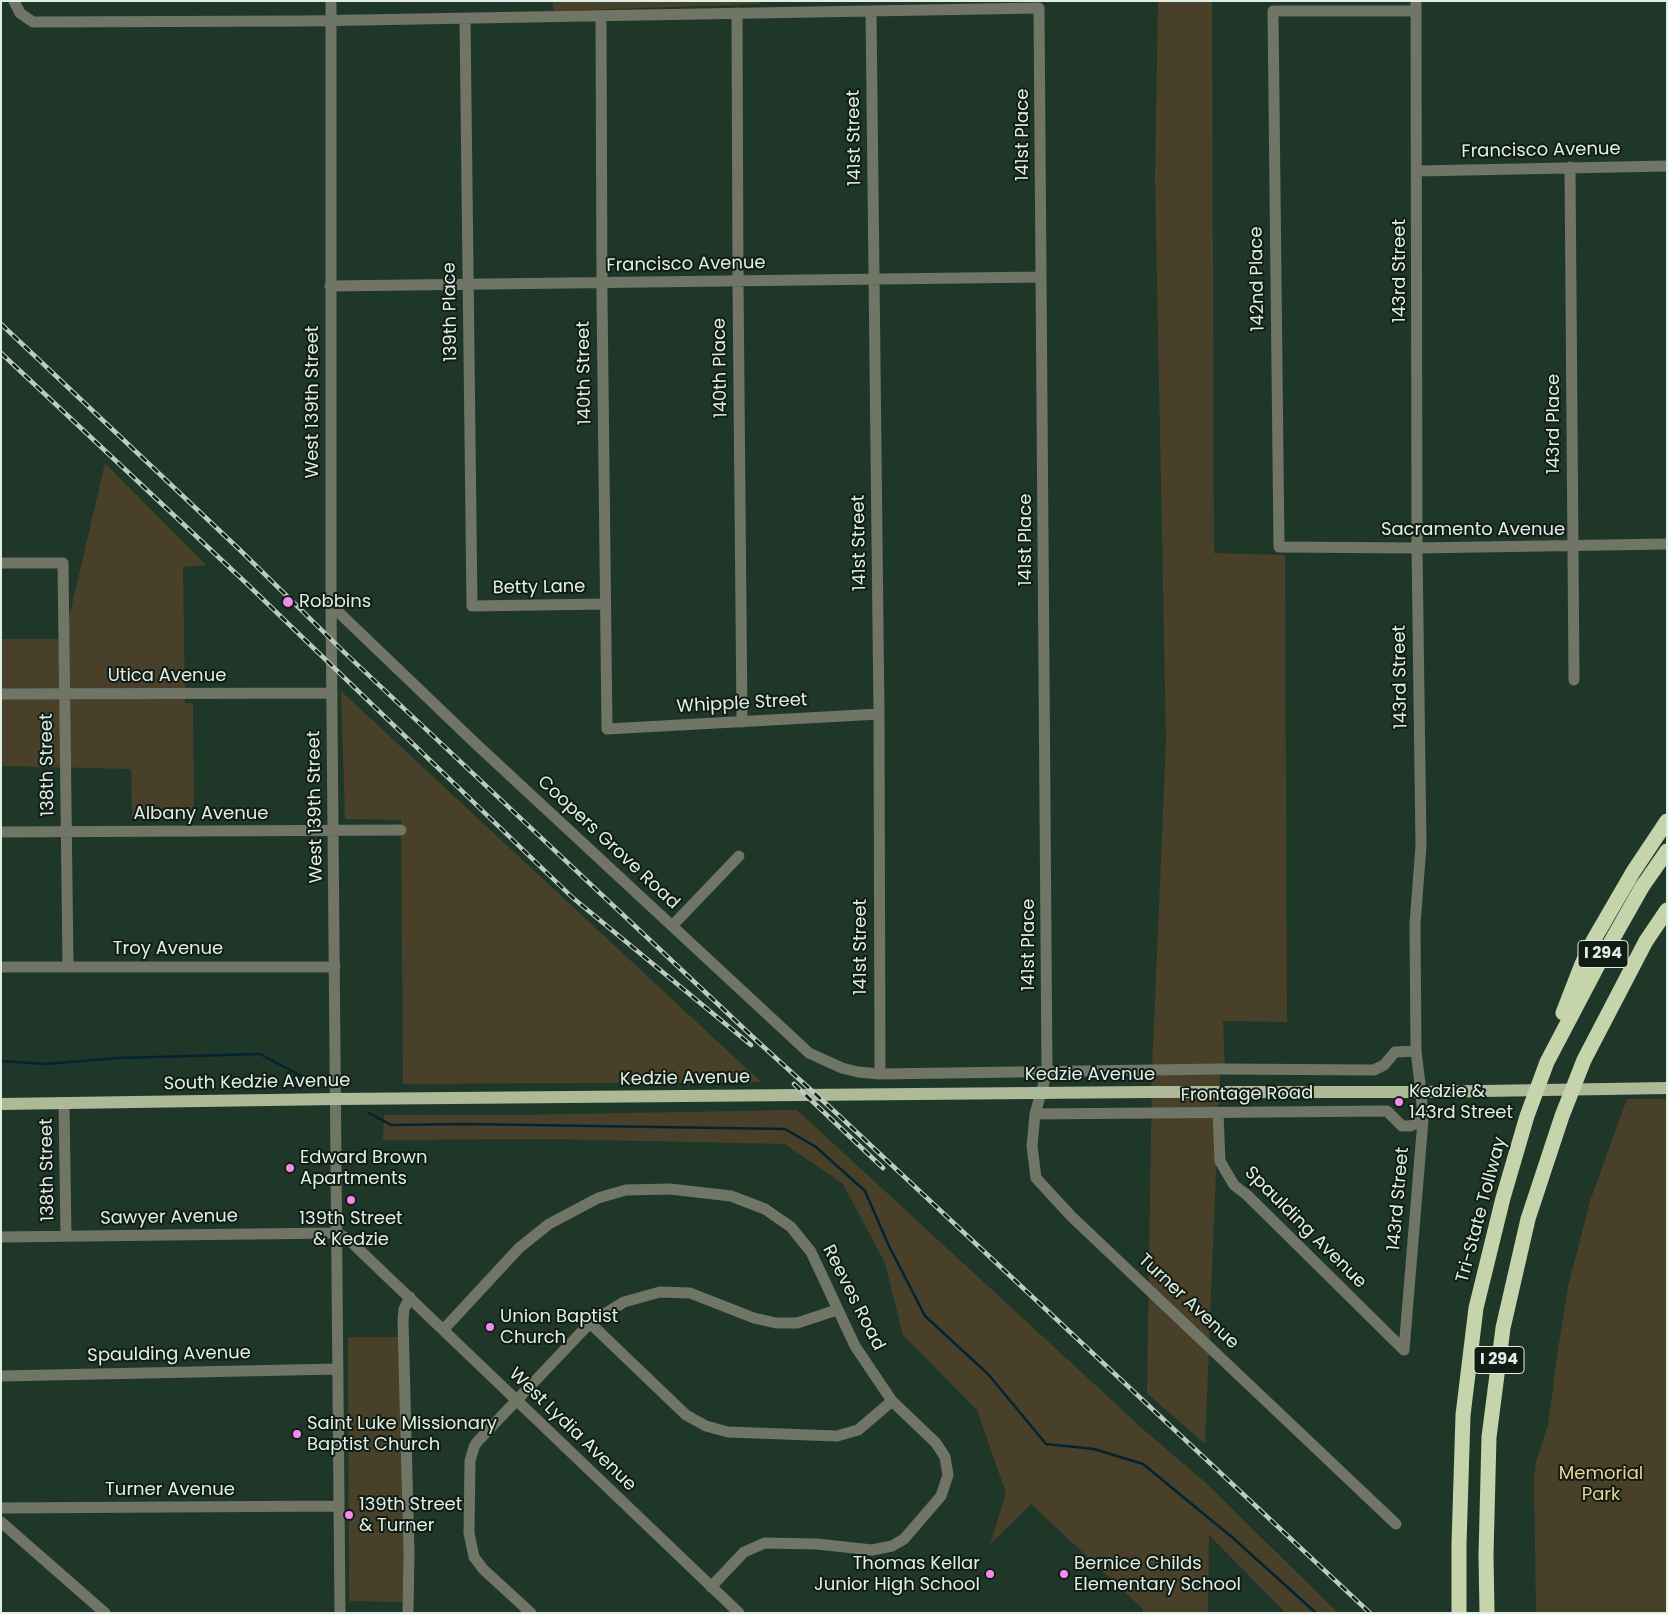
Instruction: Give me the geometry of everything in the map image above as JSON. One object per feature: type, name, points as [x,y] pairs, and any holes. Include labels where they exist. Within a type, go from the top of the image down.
[{"type":"highway","points":[[1547,1062],[1572,988],[1593,942],[1633,872],[1667,821]]},
{"type":"highway","name":"Tri-State Tollway","points":[[1459,1613],[1463,1415],[1476,1308],[1503,1198],[1526,1116],[1547,1062],[1598,963],[1642,887],[1667,851]]},
{"type":"highway","name":"I 294","points":[[1487,1613],[1486,1555],[1489,1437],[1504,1328],[1528,1219],[1562,1116],[1584,1060],[1646,942],[1667,910]]},
{"type":"highway","points":[[1646,942],[1667,917]]},
{"type":"main road","name":"Kedzie Avenue","points":[[513,1098],[1149,1092],[1421,1092],[1667,1088]]},
{"type":"main road","name":"South Kedzie Avenue","points":[[1,1104],[513,1098]]},
{"type":"street","points":[[14,1],[20,13],[33,22],[331,21],[871,11]]},
{"type":"street","name":"West 139th Street","points":[[331,1],[331,605],[340,1613]]},
{"type":"street","name":"142nd Place","points":[[1278,547],[1273,11],[1416,6]]},
{"type":"street","name":"143rd Street","points":[[1404,1350],[1423,1120],[1416,1051],[1415,924],[1421,846],[1417,548],[1416,6]]},
{"type":"street","name":"141st Place","points":[[871,11],[1040,8],[1047,1072]]},
{"type":"street","name":"141st Street","points":[[871,11],[879,714],[880,1074]]},
{"type":"street","name":"140th Place","points":[[737,13],[742,722]]},
{"type":"street","name":"140th Street","points":[[601,16],[607,729]]},
{"type":"street","name":"139th Place","points":[[465,18],[472,606]]},
{"type":"street","name":"Francisco Avenue","points":[[1417,171],[1667,166]]},
{"type":"street","name":"143rd Place","points":[[1570,167],[1574,680]]},
{"type":"street","name":"Francisco Avenue","points":[[330,286],[468,286],[1041,277]]},
{"type":"street","name":"Sacramento Avenue","points":[[1278,547],[1573,547],[1667,544]]},
{"type":"street","name":"138th Street","points":[[1,563],[63,563],[68,966]]},
{"type":"street","name":"Betty Lane","points":[[472,606],[605,604]]},
{"type":"street","name":"Coopers Grove Road","points":[[331,605],[475,743],[809,1053],[842,1068],[880,1074],[1220,1069],[1374,1070],[1384,1065],[1395,1052],[1416,1051]]},
{"type":"street","name":"Utica Avenue","points":[[1,694],[332,693]]},
{"type":"street","name":"Whipple Street","points":[[607,729],[879,714]]},
{"type":"street","name":"Albany Avenue","points":[[1,832],[401,830]]},
{"type":"street","points":[[672,926],[739,856]]},
{"type":"street","name":"Troy Avenue","points":[[1,967],[335,967]]},
{"type":"street","name":"Turner Avenue","points":[[1047,1072],[1036,1114],[1032,1146],[1036,1178],[1071,1216],[1396,1524]]},
{"type":"street","name":"138th Street","points":[[64,1103],[66,1236]]},
{"type":"street","name":"Frontage Road","points":[[1036,1114],[1387,1111],[1402,1126],[1410,1126],[1423,1120]]},
{"type":"street","name":"Spaulding Avenue","points":[[1218,1113],[1220,1161],[1234,1185],[1247,1195],[1404,1350]]},
{"type":"street","name":"Reeves Road","points":[[444,1330],[519,1248],[549,1224],[598,1198],[626,1190],[670,1189],[731,1196],[765,1209],[791,1227],[811,1252],[855,1346],[892,1401],[936,1443],[945,1457],[948,1475],[941,1496],[904,1539],[892,1546],[872,1550],[817,1544],[765,1543],[744,1552],[710,1587]]},
{"type":"street","name":"Sawyer Avenue","points":[[1,1237],[337,1233]]},
{"type":"street","name":"West Lydia Avenue","points":[[337,1233],[348,1239],[410,1297],[739,1613]]},
{"type":"street","points":[[531,1613],[483,1569],[474,1557],[470,1541],[469,1468],[471,1454],[477,1442],[590,1323],[624,1302],[660,1292],[690,1294],[754,1318],[776,1323],[797,1323],[837,1310]]},
{"type":"street","points":[[408,1613],[409,1553],[403,1320],[404,1309],[410,1297]]},
{"type":"street","points":[[590,1323],[686,1415],[706,1426],[728,1432],[837,1436],[858,1430],[892,1401]]},
{"type":"street","name":"Spaulding Avenue","points":[[1,1376],[338,1370]]},
{"type":"street","name":"Turner Avenue","points":[[1,1508],[339,1506]]},
{"type":"street","points":[[1,1522],[105,1613]]},
{"type":"green space","points":[[553,1],[760,1],[760,4],[553,11]]},
{"type":"green space","points":[[1158,1],[1212,1],[1214,553],[1285,555],[1287,1022],[1223,1021],[1225,1069],[1220,1070],[1205,1444],[1147,1393],[1152,1070],[1166,741],[1155,178]]},
{"type":"green space","points":[[105,463],[206,565],[183,567],[185,703],[193,703],[194,818],[132,818],[131,769],[1,766],[2,639],[64,639]]},
{"type":"green space","points":[[341,691],[761,1082],[403,1084],[401,820],[345,819]]},
{"type":"green space","name":"Memorial Park","points":[[1627,1099],[1667,1099],[1667,1613],[1536,1613],[1534,1479],[1536,1462],[1548,1425],[1568,1287],[1590,1201]]},
{"type":"green space","points":[[797,1110],[1144,1430],[1205,1482],[1338,1613],[1286,1613],[1209,1535],[1208,1613],[1143,1613],[1143,1609],[1031,1504],[990,1544],[1006,1493],[977,1410],[903,1335],[885,1263],[843,1184],[785,1144],[547,1139],[383,1140],[384,1115],[513,1115]]},
{"type":"green space","points":[[348,1337],[400,1337],[404,1602],[349,1601]]},
{"type":"waterway","points":[[1,1061],[46,1064],[118,1058],[260,1054],[316,1084]]},
{"type":"waterway","points":[[369,1113],[391,1125],[465,1124],[785,1129],[816,1147],[865,1191],[888,1244],[925,1316],[988,1374],[1046,1444],[1094,1449],[1143,1464],[1233,1538],[1316,1613]]},
{"type":"railway","points":[[1,324],[241,551],[345,653],[756,1040],[1370,1613]]},
{"type":"railway","points":[[1,353],[245,582],[573,898],[751,1045]]},
{"type":"railway","points":[[794,1084],[883,1168]]},
{"type":"place","name":"Robbins","points":[[288,602]]},
{"type":"place","name":"Kedzie & 143rd Street","points":[[1399,1102]]},
{"type":"place","name":"Edward Brown Apartments","points":[[290,1168]]},
{"type":"place","name":"139th Street & Kedzie","points":[[351,1200]]},
{"type":"place","name":"Union Baptist Church","points":[[490,1327]]},
{"type":"place","name":"Saint Luke Missionary Baptist Church","points":[[297,1434]]},
{"type":"place","name":"139th Street & Turner","points":[[349,1515]]},
{"type":"place","name":"Thomas Kellar Junior High School","points":[[990,1574]]},
{"type":"place","name":"Bernice Childs Elementary School","points":[[1064,1574]]}]
